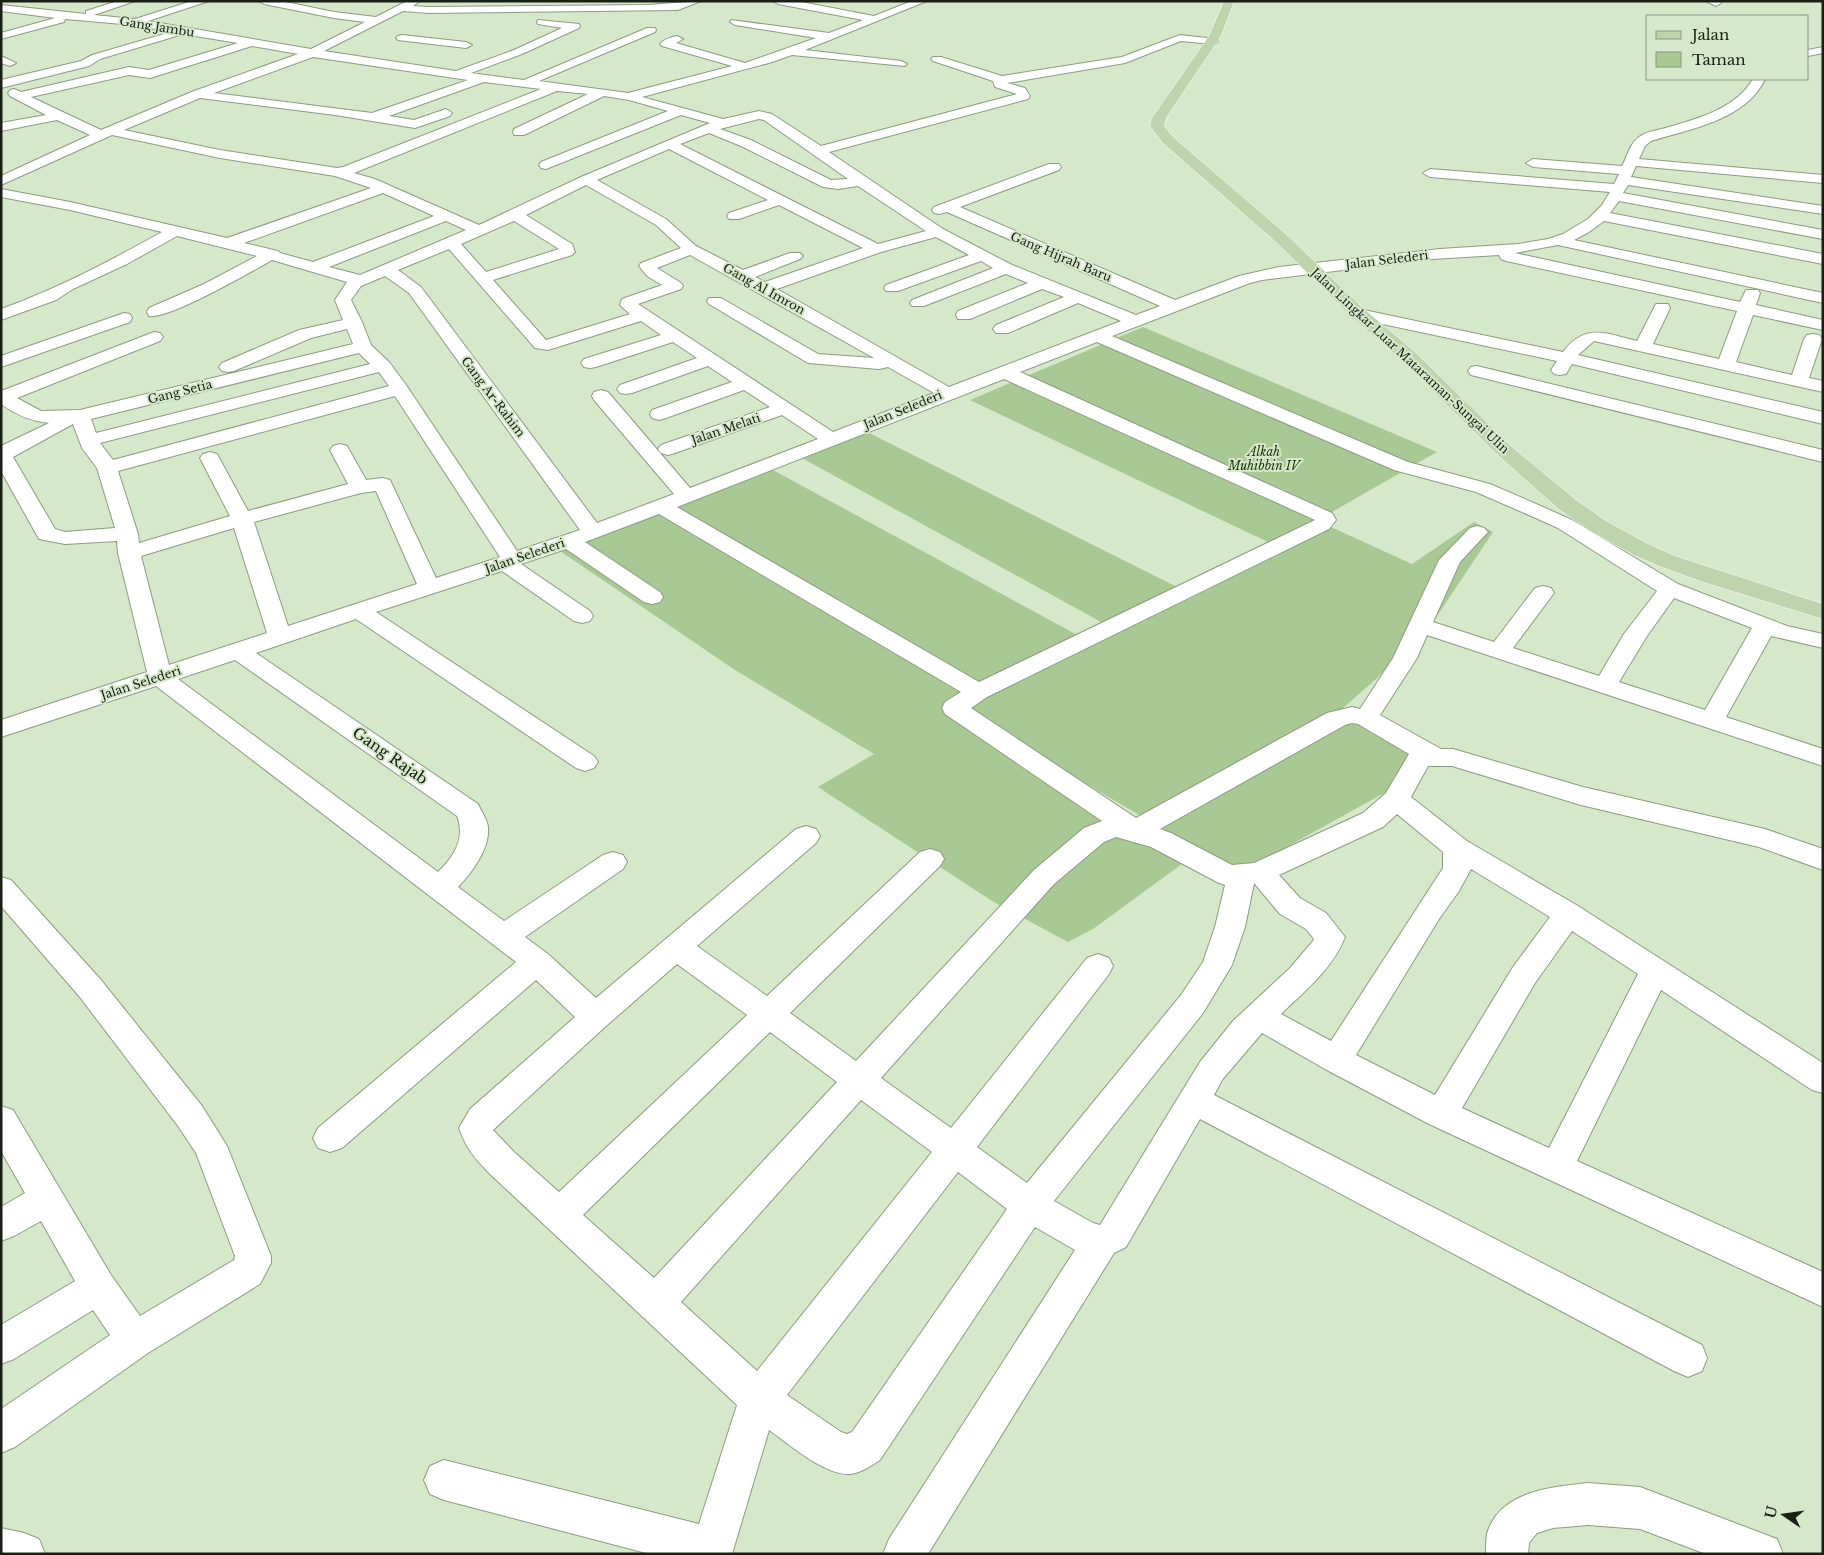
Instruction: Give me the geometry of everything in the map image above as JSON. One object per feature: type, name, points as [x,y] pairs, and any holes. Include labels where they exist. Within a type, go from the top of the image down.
[{"type":"main road","name":"Jalan Lingkar Luar Mataraman-Sungai Ulin","points":[[1229,1],[1212,41],[1159,118],[1157,126],[1168,140],[1312,268],[1359,314],[1408,356],[1506,452],[1568,505],[1598,526],[1666,561],[1823,612]]},
{"type":"street","points":[[56,16],[103,1]]},
{"type":"street","points":[[1,36],[130,1]]},
{"type":"street","points":[[134,22],[204,1]]},
{"type":"street","points":[[264,1],[334,15],[377,20]]},
{"type":"street","points":[[271,1],[280,3],[285,1]]},
{"type":"street","points":[[3,182],[106,133],[198,94],[312,53],[415,1]]},
{"type":"street","points":[[401,8],[428,10],[654,8],[684,6],[696,1]]},
{"type":"street","points":[[778,1],[875,19]]},
{"type":"street","points":[[812,8],[829,1]]},
{"type":"street","points":[[630,96],[746,66],[922,1]]},
{"type":"street","points":[[1,18],[47,4]]},
{"type":"street","name":"Gang Jambu","points":[[1,8],[56,16],[134,22],[312,53],[488,79],[630,96]]},
{"type":"street","points":[[457,74],[518,52],[576,26],[529,21],[529,19],[542,12],[542,9]]},
{"type":"street","points":[[735,22],[831,36]]},
{"type":"street","points":[[122,33],[150,25]]},
{"type":"street","points":[[491,92],[522,82],[651,30]]},
{"type":"street","points":[[1,78],[74,60],[90,59],[186,31]]},
{"type":"street","points":[[191,45],[219,37]]},
{"type":"street","points":[[402,38],[466,44]]},
{"type":"street","points":[[937,59],[1000,80],[1125,60],[1180,38],[1212,41]]},
{"type":"street","points":[[677,39],[666,44],[746,66]]},
{"type":"street","points":[[376,62],[426,40]]},
{"type":"street","points":[[20,96],[129,71],[150,74],[251,43]]},
{"type":"street","points":[[1809,53],[1823,50]]},
{"type":"street","points":[[790,51],[901,64]]},
{"type":"street","points":[[104,55],[132,59]]},
{"type":"street","points":[[1,86],[85,64],[90,59]]},
{"type":"street","points":[[373,118],[521,69]]},
{"type":"street","points":[[819,151],[1024,96],[1021,91],[999,84],[1000,80]]},
{"type":"street","name":"Jalan Selederi","points":[[1,729],[593,533],[820,445],[831,438],[947,393],[1174,306],[1264,274],[1409,259],[1445,253],[1539,245],[1559,241],[1583,229],[1602,216],[1623,180],[1639,143],[1712,117],[1735,105],[1757,87],[1759,80]]},
{"type":"street","points":[[1,86],[58,116],[106,133],[220,154],[336,172],[384,188],[478,230]]},
{"type":"street","points":[[181,86],[198,94]]},
{"type":"street","points":[[336,172],[346,171],[559,86]]},
{"type":"street","points":[[518,132],[602,92]]},
{"type":"street","points":[[164,94],[198,94],[419,124],[457,108]]},
{"type":"street","points":[[630,96],[724,123]]},
{"type":"street","points":[[546,165],[680,111]]},
{"type":"street","points":[[582,616],[508,561],[400,389],[383,366],[363,347],[354,322],[343,300],[355,283],[515,215],[586,180],[669,144],[707,128],[753,115],[768,116],[860,181],[938,232],[1006,268],[1135,321]]},
{"type":"street","points":[[1,127],[58,116]]},
{"type":"street","points":[[707,128],[746,143],[828,184],[834,185],[860,181]]},
{"type":"street","points":[[669,144],[876,249]]},
{"type":"street","points":[[1523,162],[1623,180],[1823,210]]},
{"type":"street","points":[[1540,164],[1554,200]]},
{"type":"street","points":[[918,218],[1054,167]]},
{"type":"street","points":[[1430,172],[1547,183],[1623,180],[1823,179]]},
{"type":"street","name":"Gang Al Imron","points":[[586,180],[661,222],[691,249],[764,288],[947,393]]},
{"type":"street","points":[[1623,180],[1823,236]]},
{"type":"street","points":[[3,182],[70,206],[273,254],[355,279],[355,283]]},
{"type":"street","points":[[228,243],[384,188]]},
{"type":"street","points":[[734,216],[780,200]]},
{"type":"street","name":"Gang Hijrah Baru","points":[[947,208],[1174,306]]},
{"type":"street","points":[[484,278],[567,252],[567,247],[515,215]]},
{"type":"street","points":[[314,267],[447,216]]},
{"type":"street","points":[[1602,216],[1823,259]]},
{"type":"street","points":[[1,315],[50,297],[67,286],[121,261],[176,230]]},
{"type":"street","points":[[764,288],[876,249],[938,232]]},
{"type":"street","points":[[920,252],[956,241]]},
{"type":"street","points":[[1559,241],[1823,298]]},
{"type":"street","points":[[451,242],[541,344],[545,345],[644,315]]},
{"type":"street","points":[[1737,262],[1744,243]]},
{"type":"street","points":[[691,249],[647,266],[653,273],[676,286],[628,302],[628,305],[831,438]]},
{"type":"street","points":[[1482,250],[1747,308],[1818,332],[1800,381]]},
{"type":"street","points":[[155,312],[210,287],[273,254]]},
{"type":"street","points":[[742,276],[796,256]]},
{"type":"street","points":[[892,288],[983,256]]},
{"type":"street","points":[[918,303],[1006,268]]},
{"type":"street","name":"Gang Ar-Rahim","points":[[385,270],[396,275],[415,290],[593,533]]},
{"type":"street","points":[[964,314],[1044,282]]},
{"type":"street","points":[[1726,365],[1755,284]]},
{"type":"street","points":[[1002,329],[1079,297]]},
{"type":"street","points":[[716,301],[814,359],[879,364],[890,360]]},
{"type":"street","points":[[1643,346],[1662,308]]},
{"type":"street","points":[[1359,314],[1568,358],[1823,418]]},
{"type":"street","points":[[766,331],[811,315]]},
{"type":"street","points":[[1,362],[124,318]]},
{"type":"street","points":[[162,396],[305,334],[354,322]]},
{"type":"street","points":[[590,363],[675,336]]},
{"type":"street","points":[[1097,336],[1401,466],[1483,488],[1536,511],[1565,524],[1670,589],[1780,631],[1823,641]]},
{"type":"street","points":[[1549,388],[1568,358],[1586,338],[1593,336],[1823,387]]},
{"type":"street","points":[[2,397],[154,337]]},
{"type":"street","name":"Gang Setia","points":[[2,397],[26,414],[49,418],[73,417],[363,347]]},
{"type":"street","points":[[626,388],[711,360]]},
{"type":"street","points":[[90,440],[383,366]]},
{"type":"street","points":[[1477,371],[1823,456]]},
{"type":"street","points":[[1004,372],[1316,513],[1326,520],[1322,524],[978,692],[954,708],[1135,831]]},
{"type":"street","points":[[659,414],[746,383]]},
{"type":"street","points":[[107,468],[400,389]]},
{"type":"street","points":[[1710,427],[1725,395]]},
{"type":"street","points":[[601,396],[686,496]]},
{"type":"street","name":"Jalan Melati","points":[[668,449],[785,408]]},
{"type":"street","points":[[429,587],[383,484],[360,487],[242,519],[128,544],[65,538],[47,534],[3,457],[7,451],[58,426],[68,419],[73,417],[82,424],[92,448],[101,457],[107,468],[128,544],[160,677],[537,962],[595,1017]]},
{"type":"street","points":[[340,450],[360,487]]},
{"type":"street","points":[[210,458],[242,519],[280,638]]},
{"type":"street","points":[[660,506],[978,692]]},
{"type":"street","points":[[1366,718],[1405,658],[1450,560],[1478,532]]},
{"type":"street","points":[[569,541],[652,597]]},
{"type":"street","points":[[1605,686],[1636,634],[1670,589]]},
{"type":"street","points":[[1499,651],[1543,593]]},
{"type":"street","points":[[359,611],[585,762]]},
{"type":"street","points":[[1420,624],[1823,758]]},
{"type":"street","points":[[1711,722],[1764,625]]},
{"type":"street","name":"Gang Rajab","points":[[238,651],[468,810],[475,828],[468,852],[459,870],[440,887]]},
{"type":"street","points":[[1135,831],[1336,718],[1352,715],[1366,718],[1433,756]]},
{"type":"street","points":[[656,1304],[1044,877],[1094,836],[1114,827],[1135,831],[1161,840],[1227,875],[1251,874],[1373,820],[1396,800],[1414,764],[1420,757],[1433,756],[1453,758],[1581,796],[1765,839],[1823,860]]},
{"type":"street","points":[[1396,800],[1457,848],[1568,914],[1823,1080]]},
{"type":"street","points":[[806,836],[595,1017],[482,1119],[476,1128],[481,1141],[558,1216],[759,1399],[832,1450],[847,1454],[857,1452],[866,1446],[1030,1205],[1192,1004],[1217,965],[1251,874]]},
{"type":"street","points":[[1336,1060],[1429,911],[1449,884],[1458,868],[1457,848]]},
{"type":"street","points":[[558,1216],[930,859]]},
{"type":"street","points":[[503,937],[613,862]]},
{"type":"street","points":[[904,1554],[1100,1242],[1113,1236],[1211,1071],[1244,1030],[1301,976],[1326,947],[1330,937],[1316,922],[1290,906],[1251,874]]},
{"type":"street","points":[[1,887],[90,988],[190,1116],[210,1146],[254,1256],[253,1263],[247,1272],[135,1340],[1,1433]]},
{"type":"street","points":[[1441,1114],[1524,975],[1568,914]]},
{"type":"street","points":[[676,947],[1030,1205],[1085,1237],[1100,1242]]},
{"type":"street","points":[[330,1138],[537,962]]},
{"type":"street","points":[[444,1480],[712,1552],[759,1399],[1098,966]]},
{"type":"street","points":[[1557,1167],[1655,970]]},
{"type":"street","points":[[1259,1016],[1336,1060],[1441,1114],[1823,1290]]},
{"type":"street","points":[[1194,1100],[1688,1358]]},
{"type":"street","points":[[1,1120],[98,1287],[135,1340]]},
{"type":"street","points":[[1,1225],[47,1199]]},
{"type":"street","points":[[1,1346],[98,1287]]},
{"type":"street","points":[[1507,1554],[1508,1535],[1524,1516],[1553,1507],[1588,1504],[1640,1508],[1708,1545],[1762,1554]]},
{"type":"street","points":[[1,1549],[24,1554]]},
{"type":"green space","name":"Alkah Muhibbin IV","points":[[1143,327],[1437,452],[1274,545],[970,400]]},
{"type":"green space","points":[[867,432],[1181,589],[1103,623],[800,457]]},
{"type":"green space","points":[[771,469],[1081,637],[1027,662],[944,714],[1182,864],[1093,929],[1068,942],[992,901],[818,787],[874,754],[732,668],[560,551]]},
{"type":"green space","points":[[1474,522],[1493,532],[1435,619],[1376,679],[1343,708],[1422,753],[1413,777],[1247,869],[1231,867],[1163,829],[1063,770],[964,708],[1116,630],[1189,599],[1331,527],[1412,564]]}]
